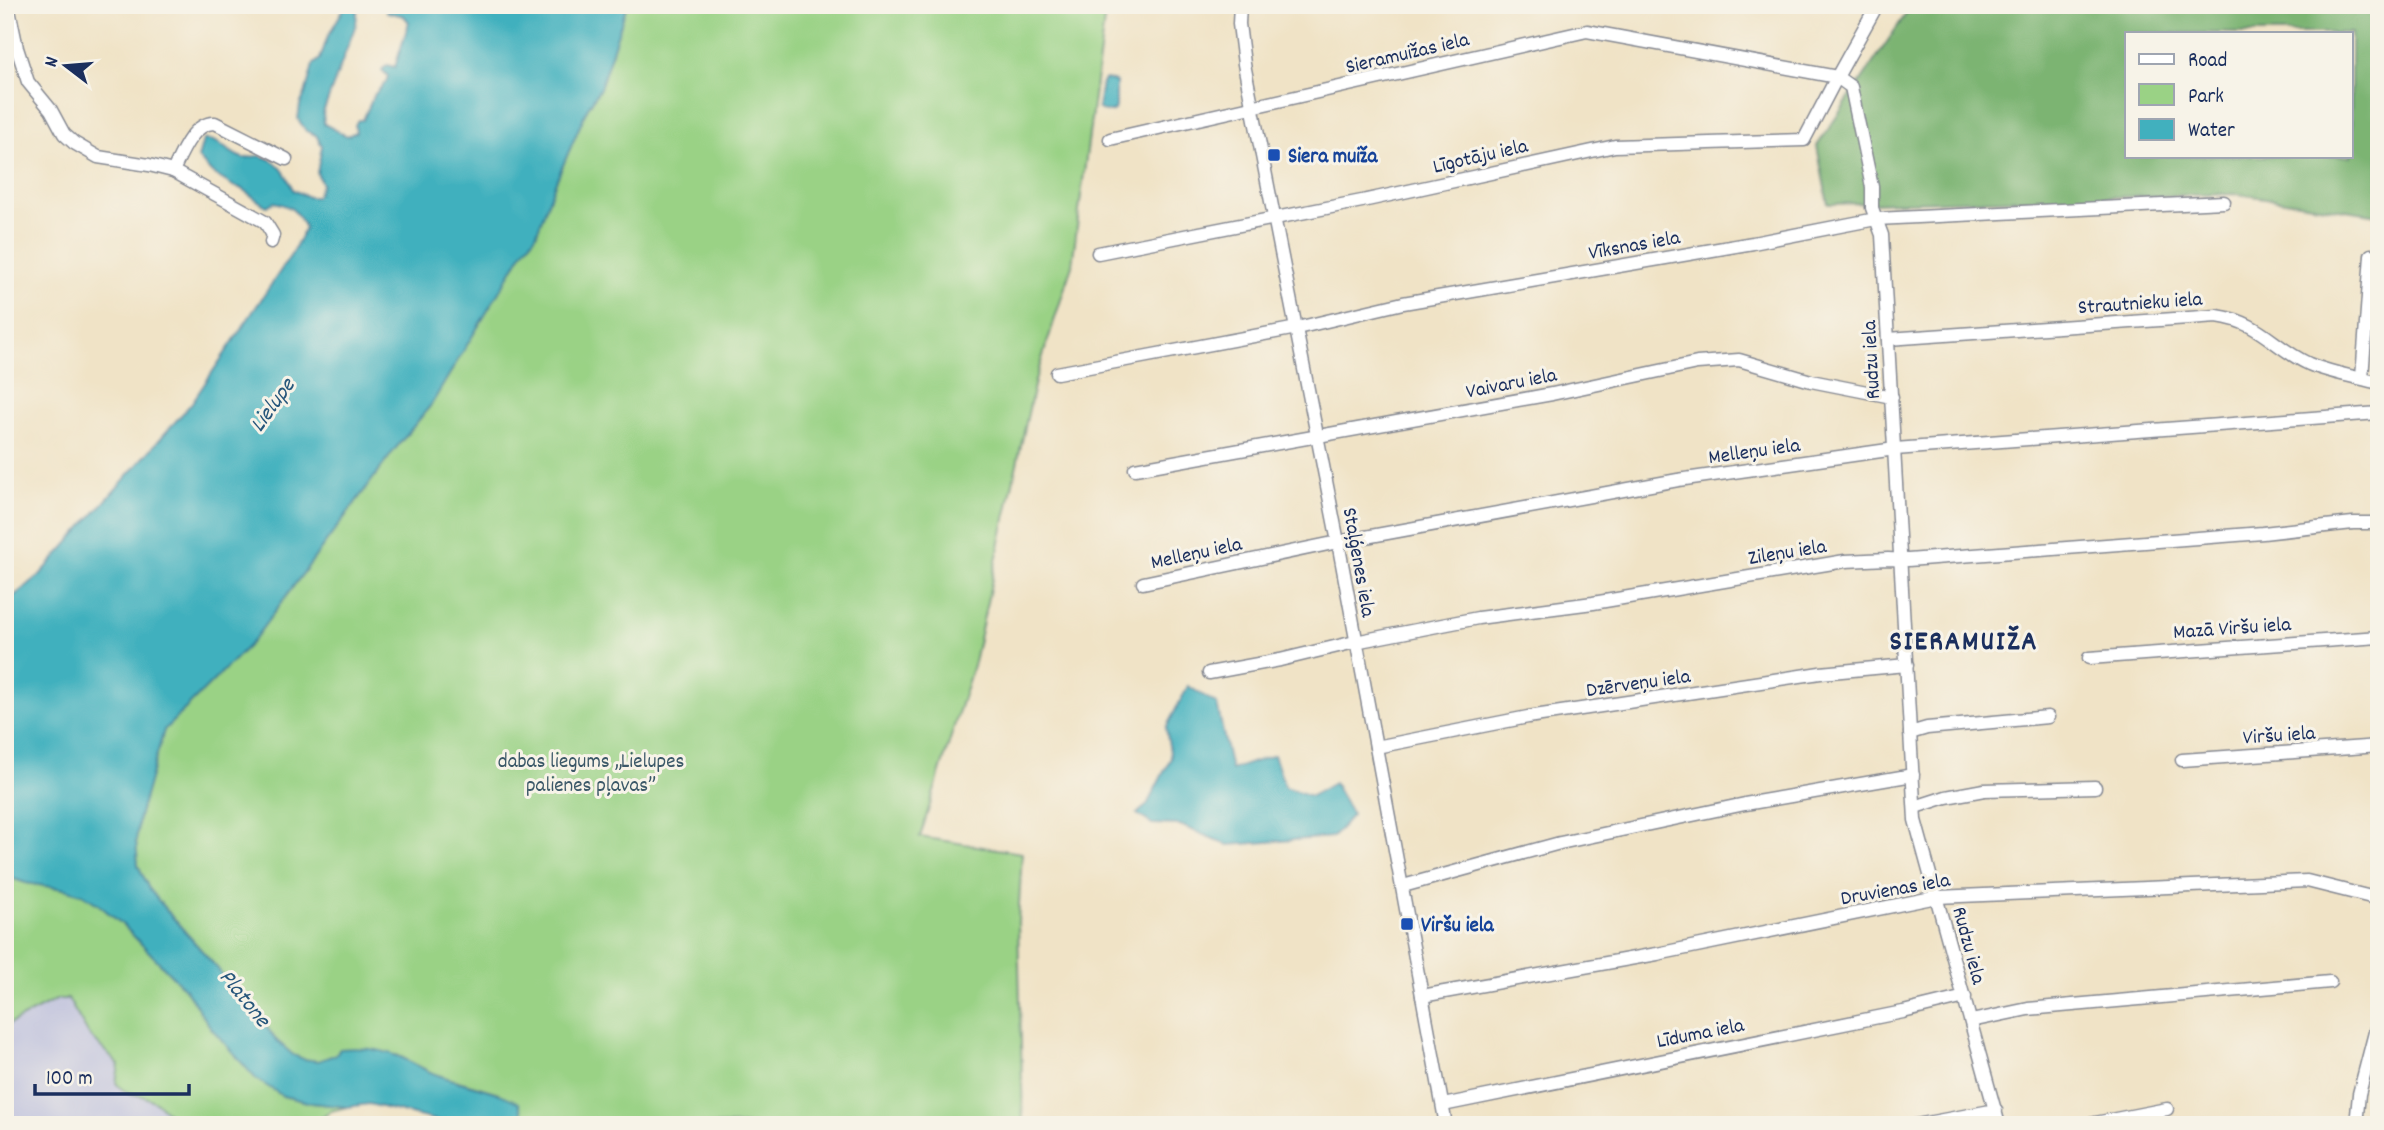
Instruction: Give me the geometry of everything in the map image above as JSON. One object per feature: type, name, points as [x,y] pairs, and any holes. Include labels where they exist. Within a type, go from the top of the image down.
[{"type":"street","points":[[8,5],[28,82],[51,110],[64,134],[98,157],[173,171],[265,222],[273,235],[271,242]]},
{"type":"street","name":"Staļģenes iela","points":[[1240,5],[1239,24],[1244,64],[1338,542],[1446,1125]]},
{"type":"street","points":[[1838,78],[1877,5]]},
{"type":"street","name":"Sieramuižas iela","points":[[1110,139],[1587,31],[1838,78]]},
{"type":"street","name":"Līgotāju iela","points":[[1098,253],[1276,219],[1615,146],[1804,140],[1838,78]]},
{"type":"street","name":"Rudzu iela","points":[[1838,78],[1851,87],[1872,187],[1872,208],[1882,235],[1915,820],[1999,1125]]},
{"type":"street","points":[[173,171],[183,150],[199,128],[207,123],[215,123],[286,159]]},
{"type":"street","name":"Vīksnas iela","points":[[1057,373],[1297,328],[1402,303],[1753,243],[1876,219],[2224,202]]},
{"type":"street","points":[[2362,379],[2371,255]]},
{"type":"street","name":"Strautnieku iela","points":[[1888,339],[2217,316],[2237,319],[2264,332],[2286,352],[2311,365],[2379,383]]},
{"type":"street","name":"Vaivaru iela","points":[[1135,469],[1552,394],[1697,363],[1739,360],[1811,381],[1892,397]]},
{"type":"street","name":"Melleņu iela","points":[[1143,583],[1338,542],[1678,480],[1895,449],[2379,413]]},
{"type":"street","name":"Zileņu iela","points":[[1209,673],[1478,618],[1593,603],[1845,561],[1901,561],[2379,523]]},
{"type":"street","name":"Mazā Viršu iela","points":[[2088,657],[2379,637]]},
{"type":"street","name":"Dzērveņu iela","points":[[1376,747],[1528,717],[1820,673],[1907,665]]},
{"type":"street","points":[[1910,733],[1927,728],[2048,717]]},
{"type":"street","name":"Viršu iela","points":[[2182,760],[2379,746]]},
{"type":"street","points":[[1403,887],[1560,843],[1745,804],[1913,775]]},
{"type":"street","points":[[1914,807],[1946,797],[1984,790],[2095,788]]},
{"type":"street","name":"Druvienas iela","points":[[1422,996],[1657,954],[1937,897],[2307,881],[2379,899]]},
{"type":"street","points":[[1971,1021],[2028,1009],[2330,982]]},
{"type":"street","name":"Līduma iela","points":[[1443,1105],[1903,1012],[1965,997]]},
{"type":"street","points":[[2356,1125],[2359,1094],[2379,1017]]},
{"type":"street","points":[[2085,1125],[2166,1109]]},
{"type":"street","points":[[1916,1125],[1996,1110]]},
{"type":"shaded area","points":[[58,999],[68,999],[89,1035],[119,1065],[116,1083],[123,1092],[151,1099],[168,1112],[176,1125],[5,1125],[5,1026]]},
{"type":"green space","name":"dabas liegums „Lielupes palienes pļavas”","points":[[627,5],[1106,5],[1072,265],[1035,381],[974,662],[920,837],[1022,853],[1018,922],[1023,1125],[526,1125],[499,1093],[434,1074],[397,1055],[335,1055],[318,1061],[293,1055],[240,999],[217,968],[166,910],[148,887],[138,865],[136,841],[139,817],[164,730],[252,642],[395,449],[431,405],[524,250],[536,235],[587,109],[600,88]]},
{"type":"green space","points":[[1912,5],[2379,5],[2379,215],[2238,194],[1828,204],[1817,146]]},
{"type":"green space","points":[[5,876],[82,894],[98,904],[123,925],[186,990],[211,1028],[283,1096],[347,1107],[331,1111],[313,1125],[176,1125],[160,1105],[125,1091],[116,1083],[119,1065],[89,1035],[68,999],[58,999],[5,1026]]},
{"type":"water","name":"Lielupe","points":[[346,5],[358,5],[356,24],[323,113],[324,124],[347,136],[356,132],[355,125],[358,120],[363,120],[374,95],[386,82],[388,76],[382,70],[387,65],[395,67],[409,22],[404,16],[387,12],[385,7],[627,5],[600,88],[587,109],[536,235],[524,250],[431,405],[395,449],[252,642],[164,730],[139,817],[136,841],[138,865],[148,887],[166,910],[217,968],[240,999],[293,1055],[318,1061],[335,1055],[340,1049],[386,1052],[446,1078],[519,1103],[526,1125],[455,1125],[369,1104],[347,1107],[283,1096],[256,1079],[211,1028],[186,990],[123,925],[98,904],[82,894],[5,876],[5,603],[39,576],[191,404],[293,252],[305,228],[294,210],[274,202],[267,206],[263,204],[212,173],[198,158],[203,140],[209,140],[243,158],[267,158],[281,168],[293,190],[308,197],[316,197],[322,184],[317,173],[322,146],[316,135],[306,131],[298,119],[300,105],[313,65],[320,59],[328,36]]},
{"type":"water","points":[[1106,79],[1116,82],[1116,107],[1108,112],[1098,108],[1102,82]]},
{"type":"water","points":[[1188,686],[1217,704],[1231,770],[1274,755],[1285,787],[1311,796],[1334,783],[1352,815],[1333,837],[1228,845],[1180,825],[1152,824],[1137,814],[1147,805],[1171,758],[1166,728]]},
{"type":"place","name":"Siera muiža","points":[[1274,155]]},
{"type":"place","name":"Viršu iela","points":[[1407,924]]},
{"type":"district","name":"SIERAMUIŽA","points":[[1964,639]]},
{"type":"water label","name":"Platone","points":[[246,997]]}]
